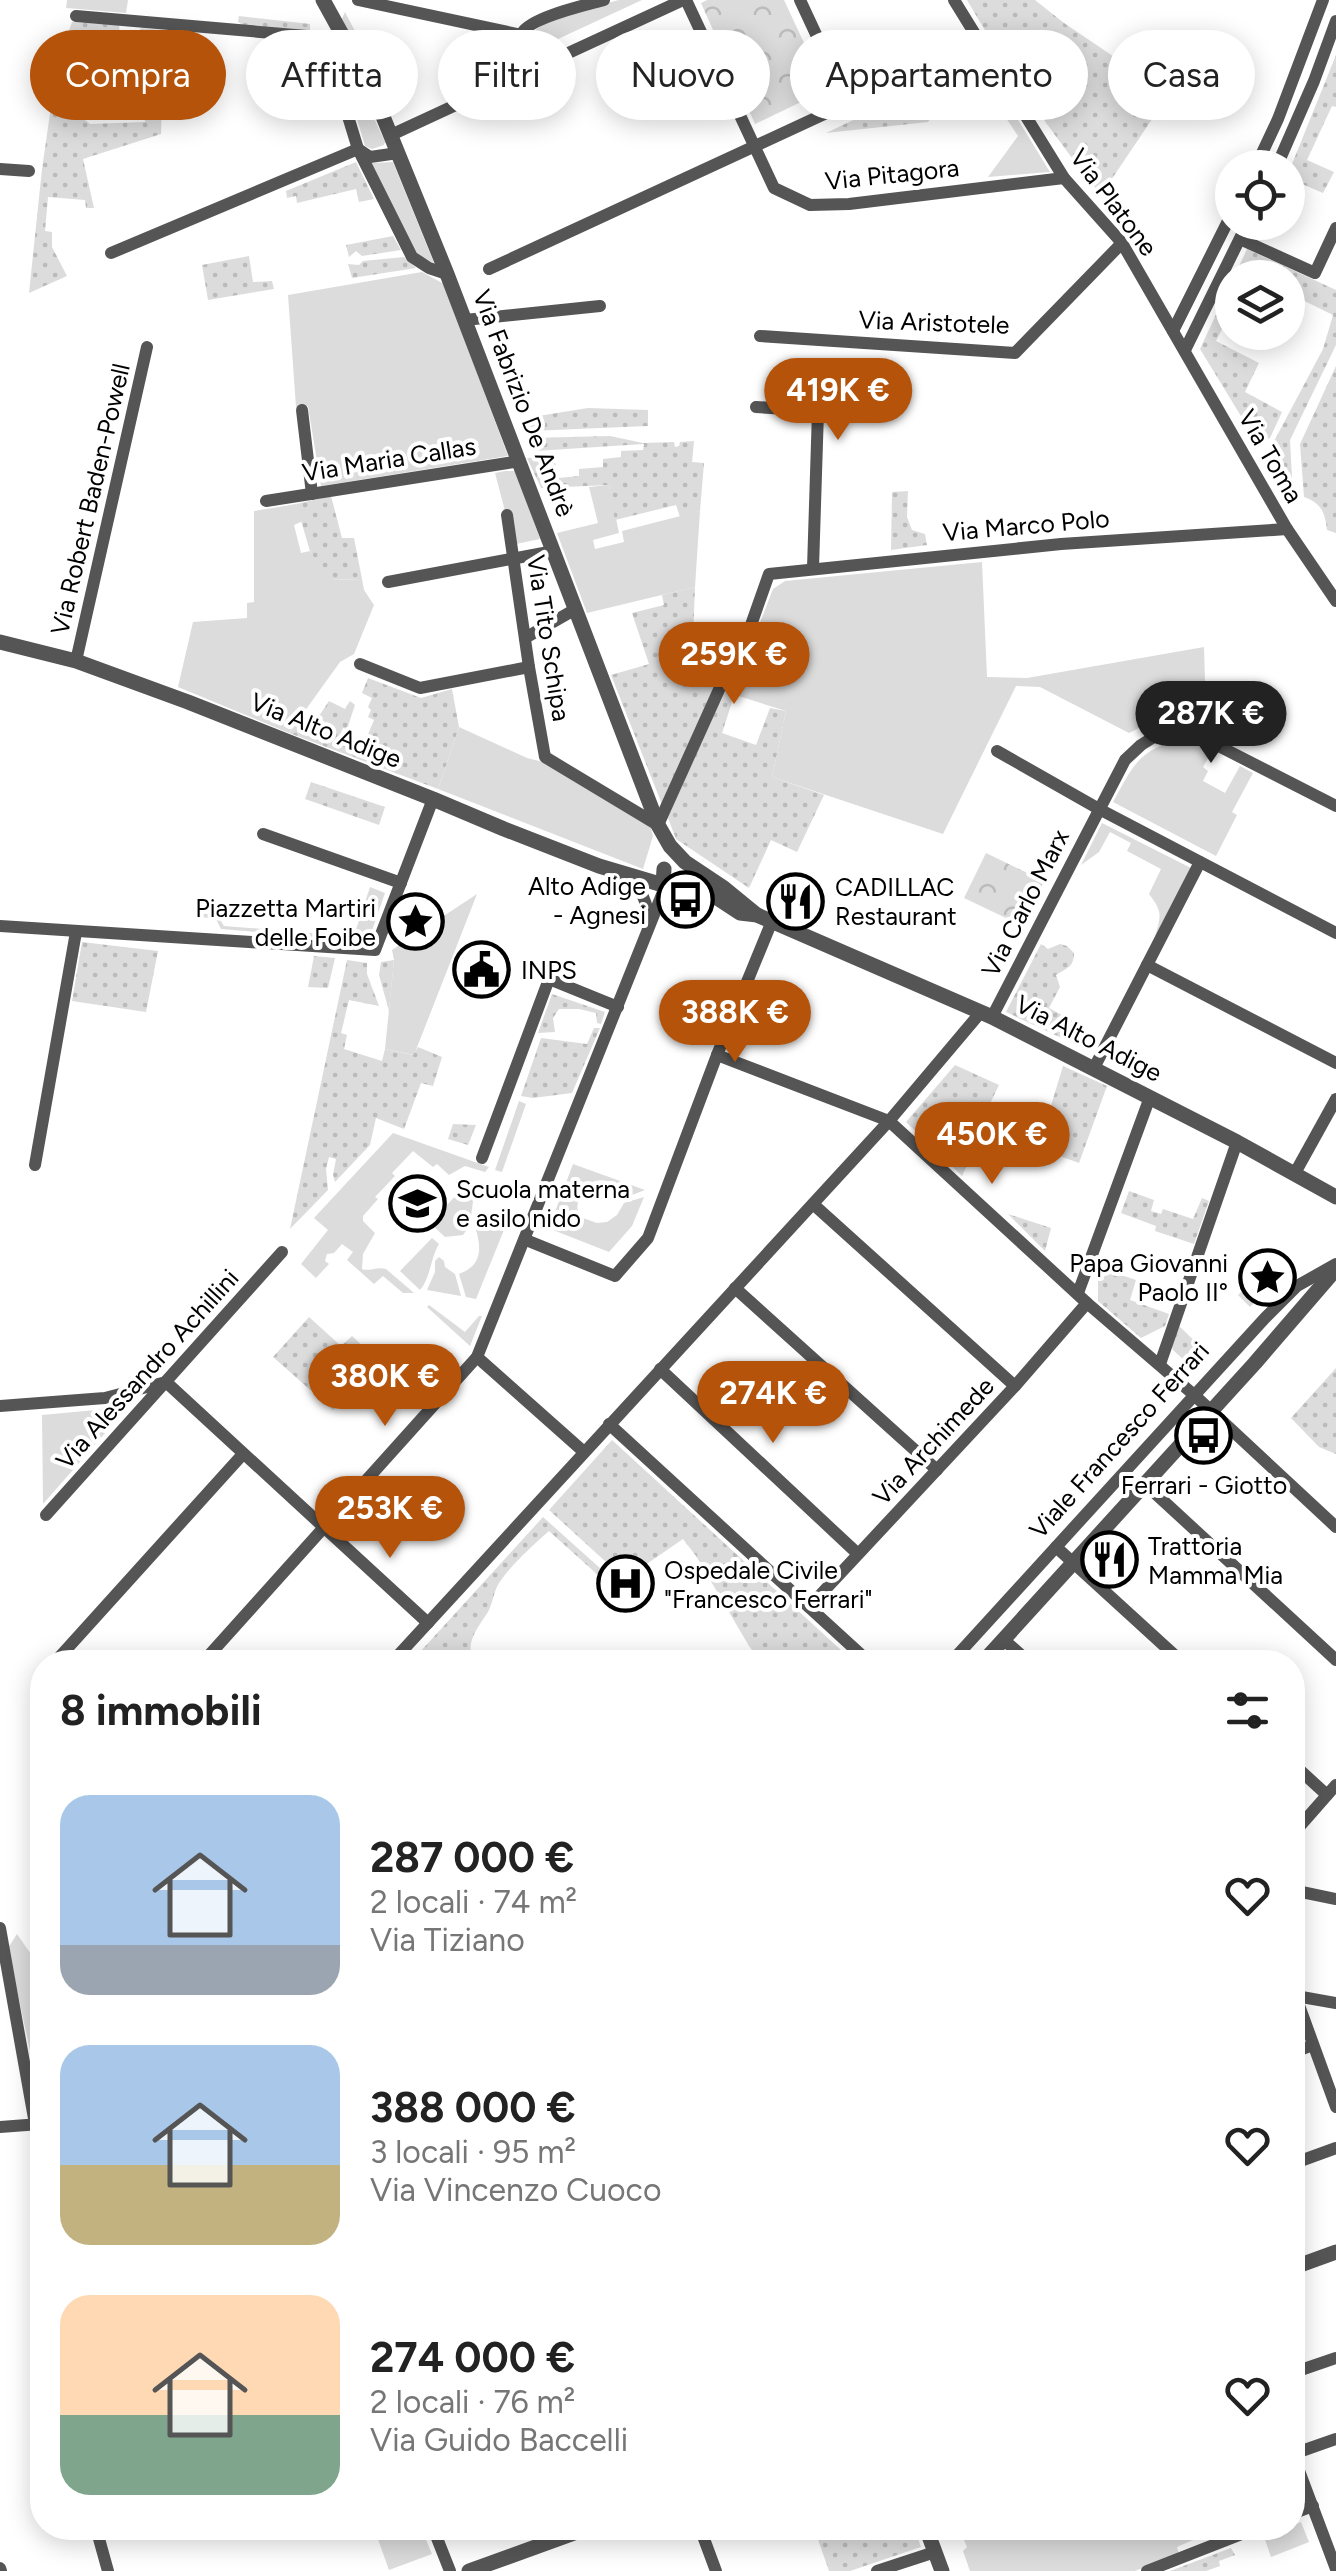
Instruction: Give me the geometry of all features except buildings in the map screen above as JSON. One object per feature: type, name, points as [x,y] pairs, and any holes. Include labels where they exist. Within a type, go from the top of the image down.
[{"type":"street","points":[[358,0],[503,30]]},
{"type":"street","points":[[526,30],[532,24],[604,0]]},
{"type":"street","points":[[576,49],[685,0]]},
{"type":"street","name":"Via Pitagora","points":[[685,0],[774,188],[810,205],[849,204],[1064,178]]},
{"type":"street","points":[[800,0],[814,30]]},
{"type":"street","name":"Via Platone","points":[[954,0],[973,30]]},
{"type":"street","points":[[1263,150],[1323,0]]},
{"type":"street","name":"Via Fabrizio De Andrè","points":[[328,2],[340,30]]},
{"type":"street","points":[[76,16],[246,31]]},
{"type":"street","points":[[1284,150],[1336,21]]},
{"type":"street","points":[[391,135],[438,113]]},
{"type":"street","points":[[349,120],[358,149],[412,257],[448,274]]},
{"type":"street","name":"Via Fabrizio De Andrè","points":[[385,120],[520,461],[660,828],[673,872]]},
{"type":"street","points":[[490,269],[811,120]]},
{"type":"street","name":"Via Platone","points":[[1028,120],[1064,178],[1122,243],[1173,331]]},
{"type":"street","points":[[358,149],[370,156],[398,152]]},
{"type":"street","points":[[111,254],[358,149]]},
{"type":"street","points":[[0,169],[30,172]]},
{"type":"street","points":[[1244,240],[1315,273],[1336,228]]},
{"type":"street","points":[[1173,331],[1218,240]]},
{"type":"street","points":[[1185,350],[1239,240]]},
{"type":"street","name":"Via Aristotele","points":[[760,336],[1014,353],[1122,243]]},
{"type":"street","points":[[465,320],[600,306]]},
{"type":"street","name":"Via Toma","points":[[1173,331],[1287,529],[1336,601]]},
{"type":"street","name":"Via Robert Baden-Powell","points":[[76,661],[148,346]]},
{"type":"street","points":[[756,407],[818,411],[813,568]]},
{"type":"street","points":[[302,410],[312,494]]},
{"type":"street","name":"Via Maria Callas","points":[[266,501],[520,461]]},
{"type":"street","name":"Via Tito Schipa","points":[[508,515],[546,757],[660,828]]},
{"type":"street","name":"Via Marco Polo","points":[[660,828],[722,683],[740,656],[769,574],[1061,544],[1287,529]]},
{"type":"street","points":[[388,582],[554,551]]},
{"type":"street","points":[[525,638],[574,610]]},
{"type":"street","name":"Via Alto Adige","points":[[0,642],[76,661],[188,702],[630,876],[673,872],[724,888],[764,918]]},
{"type":"street","points":[[360,664],[420,688],[530,667]]},
{"type":"street","name":"Via Carlo Marx","points":[[403,1650],[986,1015],[1125,760],[1141,745],[1157,735],[1203,738],[1336,806]]},
{"type":"street","points":[[996,751],[1336,933]]},
{"type":"street","points":[[0,926],[375,950],[433,799]]},
{"type":"street","points":[[263,834],[400,883]]},
{"type":"street","points":[[1094,1068],[1200,862]]},
{"type":"street","points":[[213,1650],[477,1357],[650,924],[673,872],[696,878],[687,892],[671,898],[650,924]]},
{"type":"street","name":"Via Alto Adige","points":[[673,872],[675,894],[702,890],[740,913],[764,918],[986,1015],[1336,1196]]},
{"type":"street","points":[[630,876],[644,896],[650,924]]},
{"type":"street","points":[[526,1240],[615,1276],[648,1238],[764,918]]},
{"type":"street","points":[[35,1164],[76,932]]},
{"type":"street","points":[[1147,964],[1336,1063]]},
{"type":"street","points":[[482,1158],[549,979],[618,1007]]},
{"type":"street","points":[[717,1055],[889,1121],[1336,1527]]},
{"type":"street","points":[[1083,1298],[1150,1097]]},
{"type":"street","points":[[1295,1173],[1336,1099]]},
{"type":"street","points":[[1160,1364],[1237,1142]]},
{"type":"street","points":[[813,1204],[1015,1386]]},
{"type":"street","name":"Via Alessandro Achillini","points":[[46,1515],[282,1252]]},
{"type":"street","name":"Viale Francesco Ferrari","points":[[962,1650],[1296,1286],[1336,1267]]},
{"type":"street","name":"Viale Francesco Ferrari","points":[[994,1650],[1336,1267]]},
{"type":"street","points":[[735,1288],[937,1470]]},
{"type":"street","name":"Via Archimede","points":[[809,1607],[1015,1386],[1083,1298]]},
{"type":"street","points":[[477,1357],[584,1452]]},
{"type":"street","points":[[660,1369],[858,1554]]},
{"type":"street","points":[[0,1406],[105,1398],[166,1382],[428,1623]]},
{"type":"street","points":[[609,1424],[856,1650]]},
{"type":"street","points":[[66,1650],[243,1454]]},
{"type":"street","points":[[1145,1484],[1336,1660]]},
{"type":"street","points":[[1056,1547],[1169,1650]]},
{"type":"street","points":[[1004,1640],[1015,1650]]},
{"type":"street","points":[[1305,1772],[1331,1790],[1305,1820]]},
{"type":"street","points":[[1305,1892],[1336,1898]]},
{"type":"street","points":[[0,1928],[30,2074]]},
{"type":"street","points":[[1305,1994],[1336,2004]]},
{"type":"street","points":[[1305,2022],[1336,2108]]},
{"type":"street","points":[[1305,2048],[1313,2045]]},
{"type":"street","points":[[0,2127],[30,2123]]},
{"type":"street","points":[[1305,2159],[1336,2148]]},
{"type":"street","points":[[1305,2263],[1336,2252]]},
{"type":"street","points":[[1305,2369],[1336,2358]]},
{"type":"street","points":[[1305,2448],[1336,2439]]},
{"type":"street","points":[[1305,2484],[1313,2506],[1330,2529],[1336,2568]]},
{"type":"street","points":[[1305,2509],[1313,2506]]},
{"type":"street","points":[[99,2540],[108,2571]]},
{"type":"street","points":[[438,2540],[450,2571]]},
{"type":"street","points":[[469,2571],[557,2540]]},
{"type":"street","points":[[704,2540],[716,2571]]},
{"type":"street","points":[[931,2540],[942,2571]]},
{"type":"street","points":[[1147,2571],[1226,2540]]},
{"type":"street","points":[[878,2571],[936,2552]]},
{"type":"green space","points":[[67,0],[128,0],[126,13],[66,8]]},
{"type":"green space","points":[[619,0],[642,0],[576,31],[536,30],[569,14]]},
{"type":"green space","points":[[784,0],[798,30],[790,30],[790,107],[770,117],[770,30],[713,30],[701,3]]},
{"type":"green space","points":[[967,0],[1035,0],[1074,30],[985,30]]},
{"type":"green space","points":[[345,12],[354,30],[348,30],[342,19]]},
{"type":"green space","points":[[239,16],[310,24],[310,30],[243,25],[238,22]]},
{"type":"green space","points":[[72,22],[119,25],[120,30],[69,30]]},
{"type":"green space","points":[[1088,39],[1108,53],[1108,120],[1151,120],[1101,195],[1045,120],[1088,120]]},
{"type":"green space","points":[[1336,55],[1336,107],[1332,106],[1307,160],[1334,172],[1323,193],[1305,185],[1305,150],[1298,150]]},
{"type":"green space","points":[[49,120],[85,120],[90,124],[161,120],[161,134],[83,159],[94,208],[86,208],[85,200],[48,197],[45,231],[52,232],[52,247],[67,276],[29,293]]},
{"type":"green space","points":[[357,120],[375,120],[384,145],[372,149],[365,146]]},
{"type":"green space","points":[[853,120],[930,120],[928,122],[826,133]]},
{"type":"green space","points":[[1007,120],[1018,120],[1050,172],[988,177],[1018,136]]},
{"type":"green space","points":[[356,162],[374,199],[359,202],[356,189],[297,203],[296,196],[287,198],[286,191]]},
{"type":"green space","points":[[393,162],[434,263],[416,254],[371,163]]},
{"type":"green space","points":[[393,236],[401,250],[362,256],[356,251],[349,257],[346,245]]},
{"type":"green space","points":[[1247,249],[1271,260],[1242,260]]},
{"type":"green space","points":[[249,256],[253,282],[272,281],[274,289],[208,300],[202,265]]},
{"type":"green space","points":[[404,257],[416,268],[352,278],[348,264],[359,265],[363,261]]},
{"type":"green space","points":[[422,272],[444,284],[508,456],[321,486],[308,406],[296,407],[288,295]]},
{"type":"green space","points":[[1305,276],[1336,290],[1336,345],[1290,440],[1293,495],[1289,498],[1264,460],[1323,349],[1333,315],[1305,301]]},
{"type":"green space","points":[[1215,317],[1215,350],[1234,350],[1259,363],[1245,392],[1282,412],[1270,438],[1258,444],[1200,349]]},
{"type":"green space","points":[[1336,366],[1336,533],[1327,530],[1318,505],[1304,497],[1300,444]]},
{"type":"green space","points":[[588,408],[648,410],[648,426],[530,431],[526,418]]},
{"type":"green space","points":[[610,436],[643,443],[674,442],[675,447],[680,442],[694,441],[692,462],[704,463],[700,511],[680,517],[676,505],[615,520],[609,485],[541,488],[527,458],[554,456],[558,478],[579,476],[579,469],[603,467],[603,459],[621,457],[621,451],[643,450],[644,444],[535,451],[530,438]]},
{"type":"green space","points":[[516,471],[540,539],[516,544],[512,512],[505,511],[495,473]]},
{"type":"green space","points":[[609,485],[619,533],[593,540],[595,549],[624,542],[622,531],[700,511],[695,587],[587,613],[557,533],[598,523],[589,487]]},
{"type":"green space","points":[[908,491],[907,517],[912,530],[925,534],[927,545],[891,550],[892,492]]},
{"type":"green space","points":[[331,496],[342,538],[354,538],[362,579],[329,580],[310,551],[296,504]]},
{"type":"green space","points":[[296,504],[303,521],[294,525],[301,553],[310,551],[330,580],[362,579],[374,605],[354,654],[340,662],[289,733],[178,687],[193,622],[247,618],[247,603],[254,602],[254,511]]},
{"type":"green space","points":[[982,562],[987,677],[1027,678],[1204,647],[1206,716],[1155,720],[1129,733],[1040,687],[1016,686],[943,834],[772,777],[786,711],[723,691],[744,664],[773,589],[785,581]]},
{"type":"green space","points":[[695,587],[692,664],[721,671],[663,807],[611,675],[649,664],[632,613],[664,605],[662,595]]},
{"type":"green space","points":[[368,678],[421,698],[452,689],[459,727],[438,789],[289,733],[298,722],[311,728],[329,701],[345,709],[350,701],[355,705],[347,729],[343,728],[339,737],[363,746],[374,720],[368,717],[372,698],[362,693]]},
{"type":"green space","points":[[723,691],[734,696],[722,733],[756,745],[770,708],[786,711],[772,777],[824,795],[797,852],[771,840],[749,888],[676,839],[668,818]]},
{"type":"green space","points":[[459,727],[543,762],[650,825],[653,836],[643,869],[438,789]]},
{"type":"green space","points":[[1175,741],[1212,751],[1203,767],[1208,771],[1203,781],[1225,793],[1240,766],[1253,773],[1232,812],[1237,815],[1216,856],[1113,802],[1143,756]]},
{"type":"green space","points":[[311,782],[385,807],[379,825],[305,799]]},
{"type":"green space","points":[[1102,823],[1191,868],[1155,937],[1160,914],[1149,894],[1161,869],[1127,851],[1131,843],[1110,832],[1099,852],[1081,865]]},
{"type":"green space","points":[[986,853],[1044,881],[1023,926],[964,898]]},
{"type":"green space","points":[[370,887],[385,893],[369,939],[353,939]]},
{"type":"green space","points":[[477,894],[414,1055],[385,1049],[392,950]]},
{"type":"green space","points":[[201,913],[217,915],[224,926],[338,935],[338,939],[221,929],[216,919],[201,917]]},
{"type":"green space","points":[[82,942],[158,951],[146,1012],[72,1001]]},
{"type":"green space","points":[[1041,944],[1048,949],[1060,944],[1074,953],[1071,965],[1056,975],[1060,987],[1049,1008],[1075,1022],[1066,1040],[1006,1012]]},
{"type":"green space","points":[[314,956],[335,958],[328,988],[308,987]]},
{"type":"green space","points":[[347,960],[367,963],[379,1006],[349,1000],[341,1033],[347,1035],[344,1049],[382,1061],[385,1049],[413,1055],[418,1047],[442,1057],[433,1086],[421,1083],[404,1129],[376,1118],[370,1145],[335,1182],[336,1159],[329,1157],[328,1190],[290,1229]]},
{"type":"green space","points":[[394,960],[389,1011],[379,975],[381,962]]},
{"type":"green space","points":[[552,994],[605,1012],[601,1024],[597,1023],[596,1013],[559,1009],[553,1018],[555,1032],[538,1033]]},
{"type":"green space","points":[[594,1028],[600,1028],[572,1093],[521,1096],[541,1038],[587,1044]]},
{"type":"green space","points":[[955,1065],[999,1085],[968,1149],[973,1153],[962,1176],[906,1122]]},
{"type":"green space","points":[[1063,1066],[1107,1086],[1079,1163],[1038,1148]]},
{"type":"green space","points":[[519,1101],[526,1104],[502,1172],[495,1170]]},
{"type":"green space","points":[[453,1124],[476,1125],[468,1145],[448,1139]]},
{"type":"green space","points":[[393,1133],[489,1167],[485,1172],[465,1166],[449,1175],[413,1151],[392,1173],[395,1176],[363,1216],[375,1233],[363,1254],[362,1269],[386,1269],[414,1293],[403,1293],[383,1276],[374,1284],[347,1260],[353,1252],[342,1244],[334,1253],[327,1254],[325,1261],[329,1264],[316,1278],[301,1264],[328,1230],[314,1218]]},
{"type":"green space","points":[[573,1164],[645,1190],[627,1197],[611,1182],[594,1182],[581,1193],[578,1214],[550,1225]]},
{"type":"green space","points":[[462,1189],[473,1201],[470,1225],[463,1235],[445,1237],[430,1223]]},
{"type":"green space","points":[[1129,1191],[1154,1200],[1151,1211],[1161,1214],[1163,1209],[1193,1219],[1202,1198],[1209,1201],[1194,1244],[1155,1231],[1156,1226],[1121,1213]]},
{"type":"green space","points":[[644,1197],[632,1226],[609,1252],[553,1230],[583,1218],[607,1222],[624,1203]]},
{"type":"green space","points":[[1008,1214],[1051,1228],[1045,1251]]},
{"type":"green space","points":[[500,1217],[508,1220],[476,1299],[466,1297],[459,1274],[476,1262],[476,1230]]},
{"type":"green space","points":[[432,1238],[439,1244],[420,1290],[400,1271]]},
{"type":"green space","points":[[439,1257],[455,1274],[461,1296],[427,1290]]},
{"type":"green space","points":[[1101,1268],[1136,1280],[1130,1300],[1169,1314],[1165,1326],[1141,1338],[1098,1301]]},
{"type":"green space","points":[[1254,1279],[1266,1291],[1250,1307],[1238,1295]]},
{"type":"green space","points":[[427,1307],[465,1332],[482,1316],[470,1346]]},
{"type":"green space","points":[[309,1317],[341,1346],[352,1336],[378,1360],[333,1410],[273,1357]]},
{"type":"green space","points":[[1178,1325],[1209,1355],[1194,1369],[1171,1345]]},
{"type":"green space","points":[[1336,1368],[1336,1454],[1319,1447],[1291,1418]]},
{"type":"green space","points":[[128,1407],[43,1504],[42,1415]]},
{"type":"green space","points":[[612,1440],[841,1650],[752,1650],[683,1539],[632,1574],[617,1572],[549,1510]]},
{"type":"green space","points":[[543,1517],[614,1584],[606,1589],[599,1576],[549,1531],[499,1583],[490,1609],[476,1630],[471,1650],[422,1650]]},
{"type":"green space","points":[[17,1934],[30,1953],[30,2050],[8,1948]]},
{"type":"green space","points":[[1305,2532],[1309,2542],[1271,2557],[1265,2540],[1305,2540]]},
{"type":"green space","points":[[378,2540],[426,2540],[432,2554],[389,2570]]},
{"type":"green space","points":[[818,2540],[918,2540],[921,2547],[850,2571],[829,2571]]},
{"type":"green space","points":[[964,2540],[1193,2540],[1177,2547],[1179,2554],[1135,2571],[970,2571],[963,2551],[967,2547]]},
{"type":"green space","points":[[1231,2548],[1235,2555],[1219,2561],[1220,2566],[1206,2571],[1170,2571]]},
{"type":"place","name":"Alto Adige - Agnesi","points":[[685,900]]},
{"type":"place","name":"CADILLAC Restaurant","points":[[796,901]]},
{"type":"place","name":"Piazzetta Martiri delle Foibe","points":[[415,922]]},
{"type":"place","name":"INPS","points":[[482,970]]},
{"type":"place","name":"Scuola materna e asilo nido","points":[[417,1203]]},
{"type":"place","name":"Papa Giovanni Paolo II°","points":[[1267,1277]]},
{"type":"place","name":"Ferrari - Giotto","points":[[1204,1436]]},
{"type":"place","name":"Trattoria Mamma Mia","points":[[1109,1560]]},
{"type":"place","name":"Ospedale Civile \"Francesco Ferrari\"","points":[[625,1584]]}]
